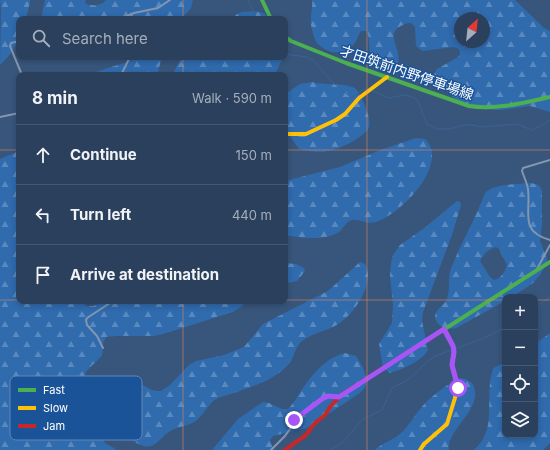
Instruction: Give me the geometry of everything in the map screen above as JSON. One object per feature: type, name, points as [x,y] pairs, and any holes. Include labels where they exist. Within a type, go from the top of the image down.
[{"type":"street","points":[[126,16],[158,8],[170,0]]},
{"type":"street","points":[[262,0],[270,16]]},
{"type":"street","name":"才田筑前内野停車場線","points":[[288,39],[310,49],[462,104],[484,108],[506,106],[550,97]]},
{"type":"street","points":[[16,42],[11,43],[10,46],[21,72]]},
{"type":"street","points":[[122,72],[128,60]]},
{"type":"street","points":[[288,134],[306,134],[336,120],[345,114],[359,98],[387,77]]},
{"type":"street","points":[[0,116],[16,113]]},
{"type":"street","points":[[550,160],[523,168],[522,171],[528,190],[529,227],[537,235],[550,240]]},
{"type":"street","points":[[537,270],[550,245]]},
{"type":"street","points":[[285,450],[306,435],[314,424],[325,415],[330,406],[339,397],[550,262]]},
{"type":"street","points":[[103,348],[97,336],[87,325],[86,320],[108,304]]},
{"type":"street","points":[[420,450],[424,444],[447,424],[458,388],[452,365],[454,352],[453,346],[444,329]]},
{"type":"street","points":[[271,450],[285,436],[299,416],[328,396],[339,397]]},
{"type":"green space","points":[[0,0],[30,0],[27,16],[16,16],[16,44],[0,65]]},
{"type":"green space","points":[[45,0],[85,0],[86,4],[94,5],[102,3],[106,0],[193,0],[191,8],[184,16],[42,16]]},
{"type":"green space","points":[[312,0],[515,0],[544,28],[550,31],[550,112],[530,106],[500,110],[482,109],[456,100],[435,80],[433,76],[437,69],[458,57],[460,54],[459,49],[456,48],[490,48],[490,12],[454,12],[454,47],[422,51],[416,46],[415,27],[411,23],[399,27],[395,31],[394,36],[399,57],[395,68],[376,62],[371,54],[367,31],[361,31],[349,49],[335,52],[325,50],[317,43],[313,35],[311,22]]},
{"type":"green space","points":[[242,12],[261,12],[267,16],[235,16]]},
{"type":"green space","points":[[134,60],[161,60],[158,72],[96,72]]},
{"type":"green space","points":[[180,60],[282,60],[276,72],[174,72]]},
{"type":"green space","points":[[312,82],[344,85],[355,88],[363,101],[369,118],[369,127],[362,135],[350,143],[332,150],[317,152],[299,149],[288,135],[288,92],[300,84]]},
{"type":"green space","points":[[416,138],[425,139],[431,149],[432,159],[427,175],[416,192],[401,207],[393,213],[373,223],[358,220],[350,221],[339,232],[327,237],[305,238],[288,235],[288,180],[340,167],[383,149]]},
{"type":"green space","points":[[16,152],[16,304],[83,304],[87,306],[93,306],[98,304],[244,304],[233,312],[163,334],[154,336],[106,337],[102,345],[103,350],[100,358],[87,371],[85,376],[10,376],[10,440],[104,440],[105,443],[117,450],[0,450],[0,159]]},
{"type":"green space","points":[[530,183],[538,185],[542,191],[542,225],[540,241],[547,259],[547,263],[533,283],[516,294],[502,294],[502,303],[456,328],[450,329],[443,327],[437,323],[435,314],[447,299],[451,270],[485,193],[500,186]],"holes":[[[496,247],[499,249],[507,265],[501,276],[494,280],[490,277],[480,261],[484,254]]]},
{"type":"green space","points":[[457,201],[460,202],[461,205],[452,235],[423,312],[422,321],[428,350],[421,358],[390,373],[383,368],[379,344],[392,323],[393,305],[390,276],[393,255],[400,245],[423,229]]},
{"type":"green space","points":[[360,262],[365,264],[368,270],[368,280],[359,302],[347,317],[337,325],[301,342],[289,364],[284,369],[260,384],[216,399],[195,421],[170,431],[151,446],[145,446],[132,440],[142,440],[142,385],[152,390],[161,391],[170,385],[189,365],[196,361],[224,355],[244,347],[263,324],[328,291]]},
{"type":"green space","points":[[288,263],[296,264],[304,268],[305,271],[297,281],[288,282]]},
{"type":"green space","points":[[550,333],[550,443],[543,450],[474,450],[481,443],[488,427],[489,392],[492,371],[494,368],[502,364],[502,438],[538,438],[538,342]]},
{"type":"green space","points":[[345,353],[356,356],[364,370],[366,385],[360,393],[307,428],[273,436],[270,440],[274,450],[212,450],[238,419],[263,402],[282,409],[288,409],[310,379],[325,363],[338,355]]},
{"type":"green space","points":[[461,378],[472,383],[475,392],[474,401],[453,434],[449,442],[449,450],[375,450],[401,433],[424,404],[434,395],[450,383]]},
{"type":"waterway","points":[[248,0],[255,16]]},
{"type":"waterway","points":[[288,54],[307,57],[313,60],[331,81],[352,98],[362,90],[368,89]]},
{"type":"waterway","points":[[371,90],[389,98],[404,95],[415,98],[427,124],[438,129],[450,129],[464,125],[482,127],[518,124],[531,130],[550,120]]},
{"type":"waterway","points":[[538,305],[550,297]]},
{"type":"waterway","points":[[455,349],[491,335],[502,329]]},
{"type":"waterway","points":[[331,450],[344,441],[363,419],[382,410],[392,388],[409,379],[435,356],[452,350]]},
{"type":"traffic: fast","points":[[262,0],[270,16]]},
{"type":"traffic: fast","points":[[288,39],[346,63],[469,106],[490,107],[520,104],[550,97]]},
{"type":"traffic: fast","points":[[440,332],[550,262]]},
{"type":"traffic: slow","points":[[288,134],[306,134],[336,120],[345,114],[359,98],[387,77]]},
{"type":"traffic: slow","points":[[420,450],[424,444],[447,424],[458,388],[452,365],[454,352],[453,346],[444,329]]},
{"type":"traffic: jam","points":[[285,450],[306,435],[314,424],[325,415],[341,395],[440,332]]},
{"type":"route","points":[[294,420],[322,399],[328,396],[339,397],[444,329],[453,346],[454,352],[452,365],[458,388]]}]
